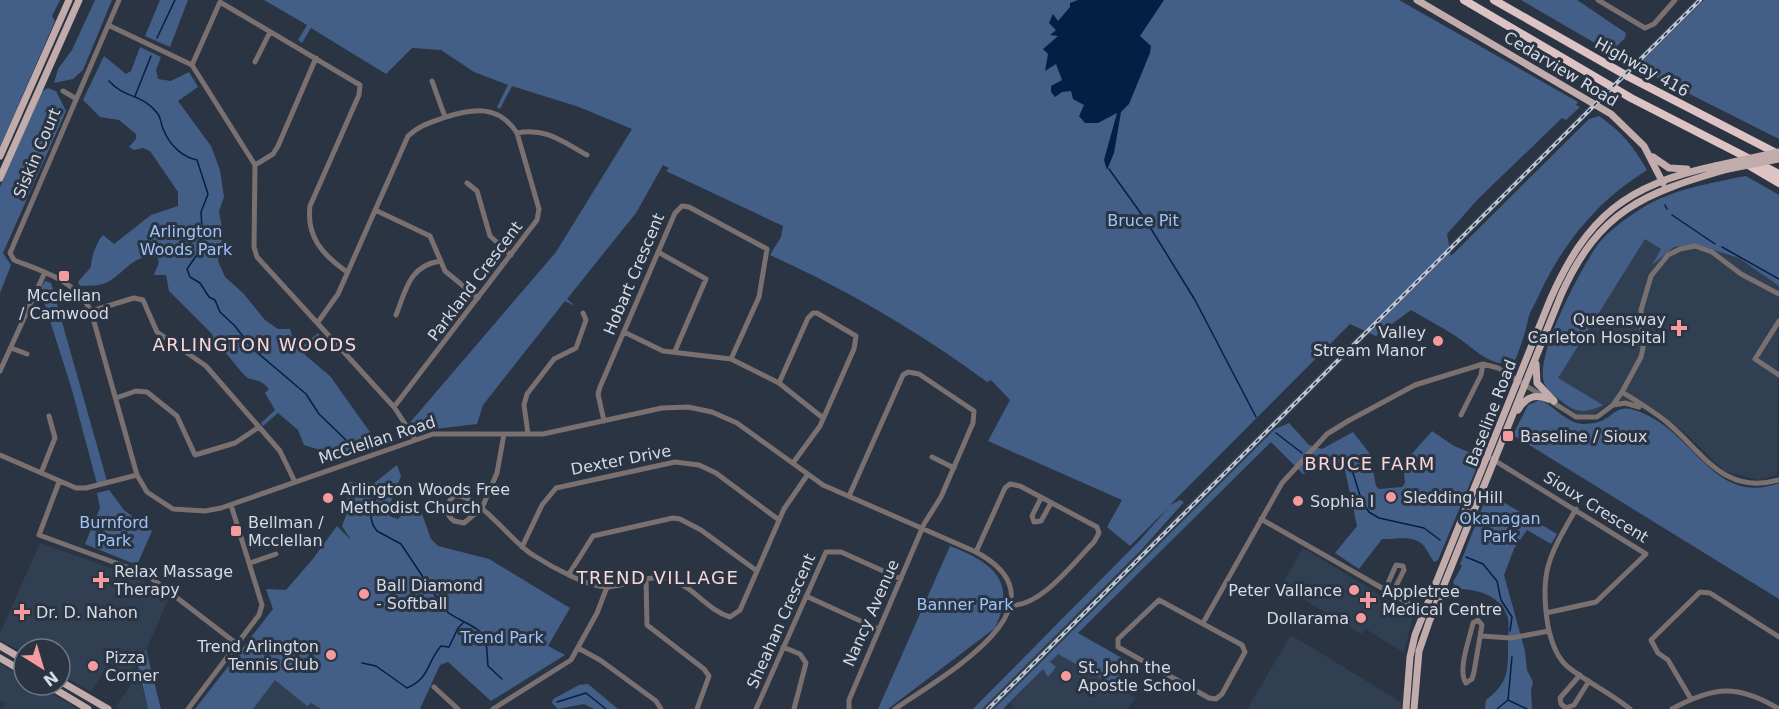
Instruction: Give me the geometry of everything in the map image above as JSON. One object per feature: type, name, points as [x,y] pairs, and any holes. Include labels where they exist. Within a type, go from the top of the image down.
[{"type":"highway","name":"Highway 416","points":[[1464,0],[1677,123]]},
{"type":"highway","name":"Highway 416","points":[[1494,0],[1629,77],[1779,155]]},
{"type":"highway","points":[[1677,123],[1779,174]]},
{"type":"highway","points":[[1677,123],[1779,183]]},
{"type":"main road","points":[[0,156],[69,0]]},
{"type":"main road","points":[[0,178],[79,0]]},
{"type":"main road","name":"Cedarview Road","points":[[1417,0],[1611,114],[1632,132],[1648,153],[1665,188]]},
{"type":"main road","points":[[1648,153],[1669,168],[1698,169]]},
{"type":"main road","name":"Baseline Road","points":[[1414,709],[1419,651],[1431,616],[1492,459],[1518,379],[1556,286],[1583,240],[1623,200],[1662,179],[1698,169],[1779,155]]},
{"type":"main road","name":"Baseline Road","points":[[1406,709],[1410,657],[1424,612],[1509,425],[1570,275],[1596,236],[1623,211],[1665,188],[1779,155]]},
{"type":"main road","points":[[1541,344],[1535,376],[1539,387],[1554,401]]},
{"type":"main road","points":[[1509,425],[1521,404],[1530,397],[1540,395],[1554,401]]},
{"type":"main road","points":[[72,688],[108,709]]},
{"type":"main road","points":[[68,697],[88,709]]},
{"type":"street","name":"Siskin Court","points":[[9,253],[119,0]]},
{"type":"street","points":[[1598,0],[1638,26],[1649,28],[1675,0]]},
{"type":"street","points":[[192,65],[220,2],[360,85],[359,95],[310,206],[309,217],[309,227],[316,242],[347,272]]},
{"type":"street","points":[[108,25],[192,65],[255,165],[254,247],[257,257],[394,407],[415,439]]},
{"type":"street","points":[[255,62],[270,32]]},
{"type":"street","points":[[255,165],[273,154],[278,146],[316,58]]},
{"type":"street","points":[[432,81],[445,117]]},
{"type":"street","name":"Siskin Court","points":[[63,91],[75,98]]},
{"type":"street","points":[[318,322],[338,294],[408,136],[415,129],[466,110],[483,109],[505,119],[517,133],[533,129],[543,132],[587,155]]},
{"type":"street","name":"Parkland Crescent","points":[[394,407],[532,229],[538,209],[517,133]]},
{"type":"street","points":[[467,183],[477,191],[490,236],[511,255]]},
{"type":"street","name":"Hobart Crescent","points":[[603,421],[598,394],[600,387],[675,213],[682,206],[689,207],[767,249],[759,297],[731,359]]},
{"type":"street","points":[[375,210],[430,236],[440,261],[452,278],[478,298]]},
{"type":"street","points":[[1203,622],[1282,483],[1327,434],[1415,386],[1483,364],[1498,368],[1526,383],[1570,414],[1583,419],[1597,417],[1612,405],[1622,392],[1642,352],[1640,318],[1651,276],[1668,255],[1680,249],[1695,246],[1705,249],[1741,274],[1779,294]]},
{"type":"street","points":[[658,252],[706,279],[675,351]]},
{"type":"street","name":"McClellan Road","points":[[9,253],[14,260],[45,272],[76,289],[91,311],[136,475],[147,492],[173,509],[205,511],[231,505],[440,432],[543,434],[662,408],[688,407],[705,410],[737,423],[823,485],[987,558],[1004,575],[1009,587],[1010,605]]},
{"type":"street","points":[[396,315],[412,276],[419,267],[440,261]]},
{"type":"street","points":[[0,371],[45,272]]},
{"type":"street","points":[[91,311],[134,298],[143,300],[157,332],[206,366],[280,451],[295,482]]},
{"type":"street","points":[[779,383],[808,318],[813,313],[817,312],[856,336],[854,350],[824,418],[793,463]]},
{"type":"street","points":[[528,434],[525,399],[554,360],[576,348],[586,320],[583,313]]},
{"type":"street","points":[[1779,321],[1755,359],[1779,375]]},
{"type":"street","points":[[624,332],[663,351],[731,359],[779,383],[824,418]]},
{"type":"street","points":[[11,348],[27,354]]},
{"type":"street","points":[[1461,415],[1468,407],[1483,364]]},
{"type":"street","name":"Nancy Avenue","points":[[849,496],[903,375],[908,372],[919,374],[974,411],[973,423],[954,468],[941,497],[922,529],[878,628],[849,700],[849,709]]},
{"type":"street","points":[[116,398],[136,391],[147,392],[177,416],[189,446],[195,454],[235,443],[259,427]]},
{"type":"street","points":[[1622,392],[1670,424],[1724,475],[1748,483],[1779,480]]},
{"type":"street","points":[[1612,405],[1630,404],[1646,409]]},
{"type":"street","points":[[41,473],[55,438],[49,416]]},
{"type":"street","points":[[504,434],[497,473],[482,508],[471,518],[459,523],[450,518],[447,510],[450,500],[460,495],[482,508],[522,547],[591,585],[607,587],[661,577],[673,580],[719,613],[730,617],[740,610],[779,520],[794,492],[808,474]]},
{"type":"street","points":[[0,455],[59,482],[86,488],[136,475]]},
{"type":"street","points":[[932,457],[954,468]]},
{"type":"street","name":"Sioux Crescent","points":[[1492,459],[1646,554],[1596,602],[1546,613]]},
{"type":"street","name":"Dexter Drive","points":[[522,547],[542,505],[556,488],[675,462],[699,465],[716,473],[779,520]]},
{"type":"street","points":[[59,482],[39,535],[146,574],[237,644]]},
{"type":"street","points":[[895,709],[994,636],[1003,625],[1010,605],[1018,606],[1038,597],[1098,535],[1098,528],[1093,523],[1015,484],[1005,488],[976,552]]},
{"type":"street","points":[[1041,498],[1032,516],[1034,522],[1041,521],[1051,503]]},
{"type":"street","points":[[188,709],[259,615],[262,605],[231,505]]},
{"type":"street","points":[[1576,509],[1554,546],[1546,567],[1543,598],[1549,631],[1561,660],[1630,709]]},
{"type":"street","points":[[569,574],[593,536],[673,518],[701,530],[757,572]]},
{"type":"street","points":[[1261,519],[1431,616]]},
{"type":"street","name":"Sheahan Crescent","points":[[756,709],[823,558],[831,550],[901,579]]},
{"type":"street","points":[[250,562],[276,554]]},
{"type":"street","points":[[1385,590],[1396,565],[1403,566],[1404,570],[1392,594]]},
{"type":"street","points":[[646,580],[647,625],[704,669],[709,676],[697,709]]},
{"type":"street","points":[[493,709],[571,660],[607,587]]},
{"type":"street","points":[[1690,699],[1668,660],[1658,653],[1651,640],[1700,592],[1710,593],[1779,637]]},
{"type":"street","points":[[806,596],[878,628]]},
{"type":"street","points":[[1159,600],[1203,622],[1238,642],[1245,649],[1221,694],[1216,699],[1209,698],[1118,647],[1118,639],[1159,600]]},
{"type":"street","points":[[1475,621],[1481,621],[1481,636],[1472,679],[1466,683],[1462,676],[1475,621]]},
{"type":"street","points":[[1481,636],[1511,638],[1549,631]]},
{"type":"street","points":[[783,647],[800,654],[806,663],[794,709]]},
{"type":"street","points":[[578,648],[600,660],[656,701],[660,709]]},
{"type":"street","points":[[1580,675],[1560,698],[1561,704],[1566,708],[1574,705],[1589,681]]},
{"type":"street","points":[[434,687],[458,709]]},
{"type":"street","points":[[1672,709],[1690,699],[1729,690],[1760,697],[1779,709]]},
{"type":"shaded area","points":[[1078,0],[1164,0],[1140,36],[1151,46],[1150,53],[1129,104],[1121,112],[1114,153],[1107,170],[1104,160],[1117,113],[1098,123],[1085,123],[1079,116],[1084,105],[1073,99],[1071,91],[1062,92],[1055,97],[1051,92],[1051,86],[1062,80],[1056,64],[1045,71],[1048,54],[1043,49],[1058,36],[1050,35],[1056,30],[1049,23],[1053,14],[1058,21],[1070,7],[1070,3]]},
{"type":"shaded area","points":[[1695,0],[1704,0],[994,709],[982,709]]},
{"type":"shaded area","name":"Queensway Carleton Hospital","points":[[1638,232],[1682,236],[1744,256],[1779,279],[1777,475],[1759,480],[1724,471],[1686,434],[1650,406],[1623,400],[1610,403],[1596,413],[1577,415],[1548,391],[1549,377]]},
{"type":"shaded area","points":[[40,543],[140,578],[168,600],[146,650],[130,676],[109,663],[91,692],[72,681],[72,637],[12,637],[12,646],[0,640],[0,633]]},
{"type":"shaded area","points":[[1303,548],[1413,615],[1404,653],[1366,629],[1361,634],[1281,586]]},
{"type":"shaded area","points":[[1291,635],[1401,702],[1401,709],[1247,709]]},
{"type":"shaded area","name":"St. John the Apostle School","points":[[1057,653],[1136,698],[1127,709],[1013,709],[1011,703]]},
{"type":"shaded area","points":[[0,664],[12,671],[12,697],[58,697],[78,709],[2,709],[5,704],[0,700]]},
{"type":"shaded area","points":[[139,672],[148,709],[116,707]]},
{"type":"shaded area","points":[[275,680],[321,709],[253,709]]},
{"type":"green space","points":[[0,0],[60,0],[52,16],[55,21],[0,147]]},
{"type":"green space","points":[[95,0],[112,0],[83,70],[73,79],[54,83],[58,69],[72,50]]},
{"type":"green space","points":[[160,0],[188,0],[170,47],[145,36]]},
{"type":"green space","name":"Bruce Pit","points":[[264,0],[1399,0],[1578,102],[1576,105],[1580,107],[1566,120],[1562,118],[1479,198],[1447,234],[1451,256],[1589,119],[1599,116],[1614,128],[1632,147],[1647,170],[1629,182],[1598,209],[1559,258],[1531,311],[1515,360],[1507,363],[1492,361],[1451,333],[1411,310],[1376,336],[1350,324],[1170,505],[1180,500],[1184,502],[1143,548],[982,709],[973,709],[1141,539],[1169,507],[1130,546],[1107,527],[1122,500],[988,441],[1010,400],[991,380],[987,382],[935,346],[854,297],[770,255],[781,237],[783,226],[666,171],[669,168],[663,165],[636,213],[567,299],[575,306],[565,301],[483,405],[477,424],[401,433],[556,252],[632,129],[579,107],[512,86],[500,109],[497,107],[508,85],[474,72],[441,50],[412,48],[386,74],[311,28],[302,43],[298,40],[307,25]]},
{"type":"green space","points":[[1521,0],[1577,0],[1626,33],[1625,38],[1614,49],[1605,49]]},
{"type":"green space","points":[[1704,0],[1779,0],[1779,139],[1642,70],[1640,63]]},
{"type":"green space","name":"Arlington Woods Park","points":[[140,47],[161,57],[156,70],[158,79],[171,81],[189,72],[198,87],[178,101],[211,146],[220,170],[224,197],[219,211],[223,234],[218,261],[225,277],[243,293],[265,320],[278,329],[290,329],[294,342],[304,345],[318,333],[320,336],[305,350],[305,355],[330,376],[376,442],[357,452],[322,463],[317,449],[304,445],[298,430],[278,413],[263,426],[261,423],[275,410],[265,393],[269,389],[263,383],[248,378],[242,372],[214,341],[212,334],[169,291],[166,275],[154,275],[159,262],[157,257],[150,256],[136,260],[104,284],[80,286],[78,282],[91,267],[95,250],[103,235],[114,244],[151,215],[178,206],[178,192],[150,151],[143,148],[134,150],[129,147],[136,139],[136,134],[119,120],[100,117],[83,100],[104,56],[126,74],[131,71]]},
{"type":"green space","points":[[48,88],[56,91],[66,111],[3,253],[11,265],[0,293],[0,187],[41,92]]},
{"type":"green space","points":[[1746,176],[1779,195],[1779,286],[1739,258],[1695,244],[1674,247],[1652,265],[1661,249],[1645,239],[1558,378],[1603,405],[1579,411],[1554,395],[1545,385],[1543,373],[1551,336],[1569,294],[1600,242],[1624,221],[1654,201],[1693,188]]},
{"type":"green space","points":[[45,281],[51,283],[107,481],[97,484],[72,390],[40,289]]},
{"type":"green space","points":[[1540,400],[1572,421],[1584,424],[1596,423],[1622,409],[1640,412],[1671,431],[1711,469],[1725,479],[1741,486],[1758,488],[1779,483],[1779,599],[1513,435],[1528,405]]},
{"type":"green space","points":[[1289,423],[1309,445],[1322,449],[1353,432],[1370,454],[1376,486],[1379,489],[1402,487],[1405,483],[1403,464],[1432,431],[1454,446],[1481,457],[1438,560],[1434,562],[1420,542],[1404,538],[1382,539],[1359,569],[1335,553],[1357,526],[1345,470],[1337,462],[1303,474],[1271,442],[1078,633],[1129,662],[1115,686],[1058,654],[1050,662],[1056,667],[1048,677],[1043,669],[1003,709],[994,709],[1275,429]]},
{"type":"green space","name":"Trend Park","points":[[397,465],[401,476],[390,504],[389,516],[398,519],[408,506],[422,514],[431,539],[438,546],[489,559],[570,608],[548,646],[565,655],[491,701],[448,662],[440,665],[420,709],[321,709],[311,703],[307,706],[275,680],[253,709],[195,709],[273,609],[266,589],[286,590],[337,526],[351,540],[342,526],[349,508],[345,486],[347,481],[354,483],[362,480],[373,484]]},
{"type":"green space","name":"Burnford Park","points":[[109,490],[124,510],[152,531],[137,565],[85,544],[100,508],[97,493]]},
{"type":"green space","name":"Okanagan Park","points":[[1488,493],[1557,534],[1551,544],[1527,530],[1514,549],[1504,575],[1525,651],[1527,670],[1533,682],[1532,709],[1485,709],[1486,700],[1494,694],[1506,675],[1508,618],[1499,602],[1493,598],[1472,590],[1457,589],[1453,582],[1462,566],[1460,564]]},
{"type":"green space","name":"Banner Park","points":[[950,546],[988,566],[1002,585],[1001,611],[995,628],[888,709],[878,709]]},
{"type":"green space","points":[[146,650],[161,709],[148,709],[138,665]]},
{"type":"green space","points":[[588,684],[618,709],[594,709],[584,704],[558,709],[552,703],[553,699],[579,685]]},
{"type":"waterway","points":[[157,38],[175,0]]},
{"type":"waterway","points":[[135,96],[151,56]]},
{"type":"waterway","points":[[109,81],[121,91],[153,108],[173,146],[186,156],[197,160],[208,194],[201,212],[203,246],[187,269],[190,277],[200,283],[209,297],[215,300],[220,312],[253,349],[306,394],[319,414],[346,440]]},
{"type":"waterway","points":[[1109,169],[1145,219],[1195,300],[1256,417]]},
{"type":"waterway","points":[[1665,205],[1667,209]]},
{"type":"waterway","points":[[1672,215],[1715,244]]},
{"type":"waterway","points":[[1722,247],[1779,279]]},
{"type":"waterway","points":[[1276,433],[1302,453]]},
{"type":"waterway","points":[[1315,460],[1326,462],[1334,455],[1353,463],[1353,473],[1362,502],[1369,512],[1379,518],[1424,528],[1440,540]]},
{"type":"waterway","points":[[379,484],[371,518],[373,525],[377,531],[401,544],[445,610],[481,633],[486,644],[488,666],[502,679]]},
{"type":"waterway","points":[[1466,557],[1483,564],[1497,581],[1501,600],[1512,617],[1510,631]]},
{"type":"waterway","points":[[362,663],[376,666],[407,688],[420,679],[441,646],[449,647],[463,623]]},
{"type":"waterway","points":[[1508,700],[1512,657]]},
{"type":"waterway","points":[[557,702],[586,693],[606,709]]},
{"type":"waterway","points":[[1497,709],[1508,700],[1527,709]]},
{"type":"railway","points":[[988,709],[1700,0]]},
{"type":"place","name":"Mcclellan / Camwood","points":[[64,276]]},
{"type":"place","name":"Queensway Carleton Hospital","points":[[1679,328]]},
{"type":"place","name":"Valley Stream Manor","points":[[1438,341]]},
{"type":"place","name":"Baseline / Sioux","points":[[1508,436]]},
{"type":"place","name":"Sledding Hill","points":[[1391,497]]},
{"type":"place","name":"Arlington Woods Free Methodist Church","points":[[328,498]]},
{"type":"place","name":"Sophia I","points":[[1298,501]]},
{"type":"place","name":"Bellman / Mcclellan","points":[[236,531]]},
{"type":"place","name":"Relax Massage Therapy","points":[[101,580]]},
{"type":"place","name":"Peter Vallance","points":[[1354,590]]},
{"type":"place","name":"Ball Diamond - Softball","points":[[364,594]]},
{"type":"place","name":"Appletree Medical Centre","points":[[1368,600]]},
{"type":"place","name":"Dr. D. Nahon","points":[[22,612]]},
{"type":"place","name":"Dollarama","points":[[1361,618]]},
{"type":"place","name":"Trend Arlington Tennis Club","points":[[331,655]]},
{"type":"place","name":"Pizza Corner","points":[[93,666]]},
{"type":"place","name":"St. John the Apostle School","points":[[1066,676]]},
{"type":"district","name":"ARLINGTON WOODS","points":[[255,344]]},
{"type":"district","name":"BRUCE FARM","points":[[1370,463]]},
{"type":"district","name":"TREND VILLAGE","points":[[658,577]]}]
